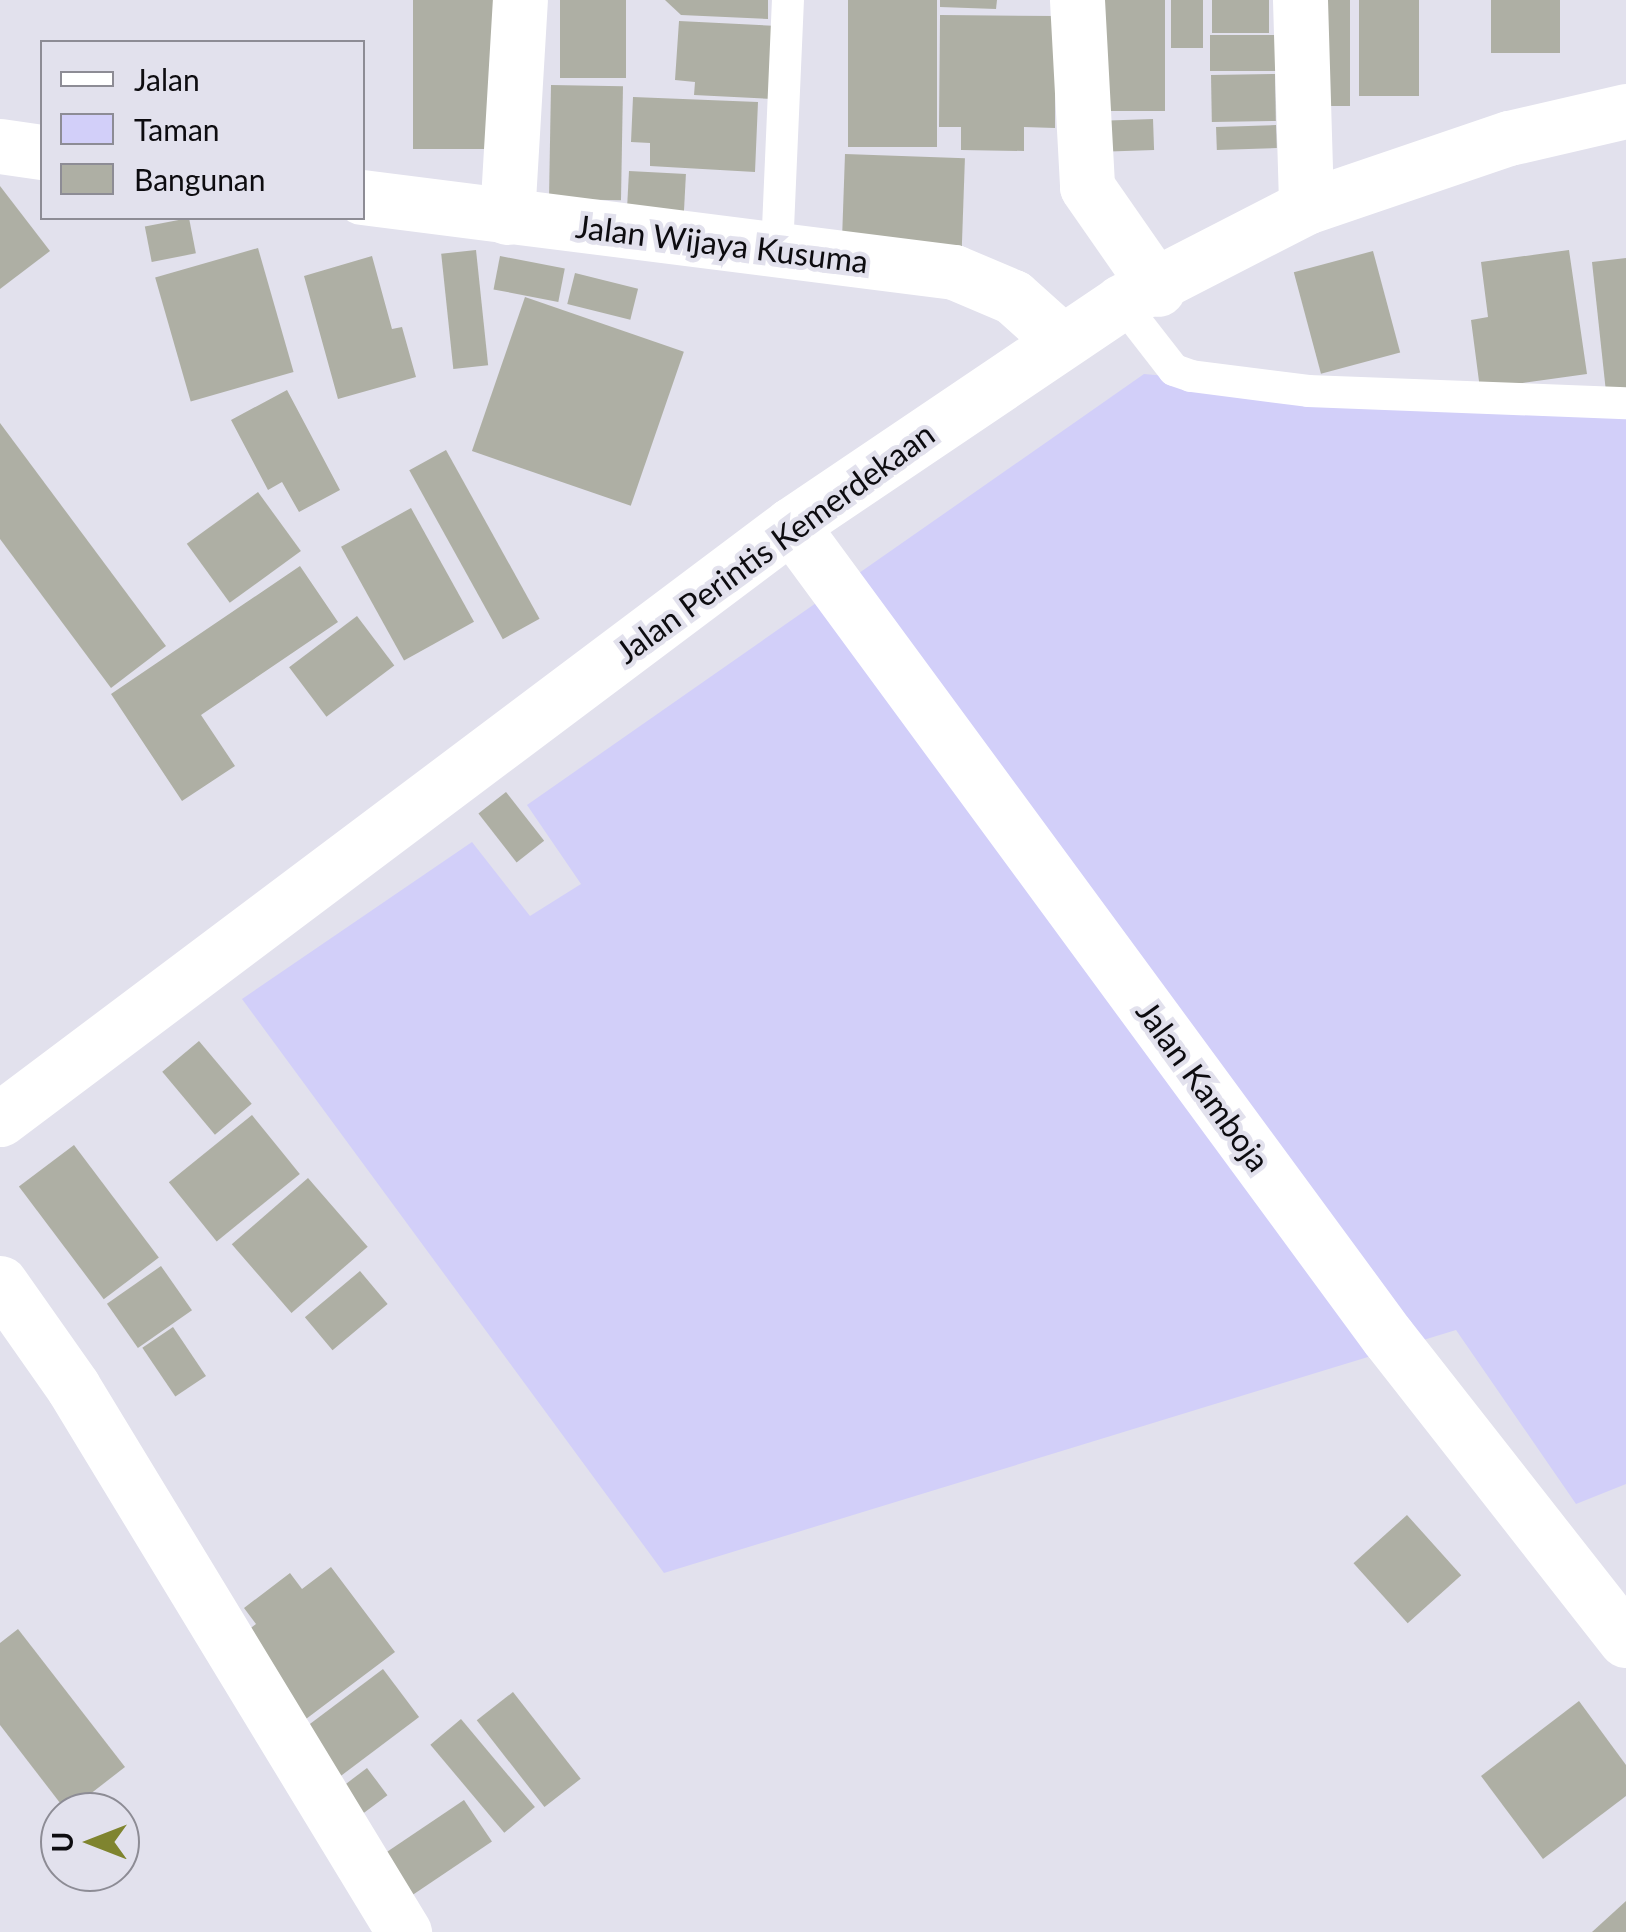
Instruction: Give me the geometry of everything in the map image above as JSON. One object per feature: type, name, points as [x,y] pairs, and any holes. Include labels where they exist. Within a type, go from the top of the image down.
[{"type":"street","points":[[508,217],[520,0]]},
{"type":"street","points":[[1077,0],[1087,186],[1140,296]]},
{"type":"street","points":[[1300,0],[1306,207]]},
{"type":"street","name":"Jalan Perintis Kemerdekaan","points":[[0,1119],[791,525],[1061,340],[1306,207],[1510,138],[1626,111]]},
{"type":"street","points":[[0,146],[40,152]]},
{"type":"street","name":"Jalan Wijaya Kusuma","points":[[365,197],[954,272],[1013,297],[1061,340]]},
{"type":"street","name":"Jalan Kamboja","points":[[791,525],[1388,1337],[1626,1640]]},
{"type":"street","points":[[0,1283],[73,1387],[404,1932]]},
{"type":"lane","points":[[777,252],[788,0]]},
{"type":"lane","points":[[1140,296],[1174,370],[1191,376],[1308,392],[1626,403]]},
{"type":"green space","points":[[1144,374],[1626,417],[1626,1484],[1576,1504],[1456,1330],[664,1573],[242,999],[472,842],[530,916],[581,884],[527,805]]},
{"type":"building","points":[[413,0],[502,0],[502,149],[413,149]]},
{"type":"building","points":[[560,0],[626,0],[626,78],[560,78]]},
{"type":"building","points":[[665,0],[768,0],[768,19],[681,15]]},
{"type":"building","points":[[848,0],[937,0],[937,147],[848,147]]},
{"type":"building","points":[[940,0],[997,0],[996,9],[940,7]]},
{"type":"building","points":[[1093,0],[1165,0],[1165,111],[1093,111]]},
{"type":"building","points":[[1171,0],[1203,0],[1203,48],[1171,48]]},
{"type":"building","points":[[1212,0],[1269,0],[1269,33],[1212,33]]},
{"type":"building","points":[[1313,0],[1350,0],[1350,106],[1313,106]]},
{"type":"building","points":[[1359,0],[1419,0],[1419,96],[1359,96]]},
{"type":"building","points":[[1491,0],[1560,0],[1560,53],[1491,53]]},
{"type":"building","points":[[940,15],[1055,16],[1055,128],[1024,127],[1024,151],[961,150],[961,127],[939,127]]},
{"type":"building","points":[[679,21],[778,26],[773,99],[694,95],[695,82],[675,80]]},
{"type":"building","points":[[1210,35],[1282,35],[1282,71],[1210,71]]},
{"type":"building","points":[[1275,74],[1276,121],[1212,122],[1211,75]]},
{"type":"building","points":[[551,85],[623,86],[621,200],[549,199]]},
{"type":"building","points":[[633,97],[758,102],[755,172],[650,166],[650,143],[631,142]]},
{"type":"building","points":[[1153,119],[1154,150],[1095,152],[1094,121]]},
{"type":"building","points":[[1276,125],[1277,148],[1217,150],[1216,127]]},
{"type":"building","points":[[845,154],[965,158],[961,258],[842,254]]},
{"type":"building","points":[[629,171],[686,174],[683,226],[626,223]]},
{"type":"building","points":[[0,186],[50,251],[0,289]]},
{"type":"building","points":[[189,220],[196,253],[152,262],[145,227]]},
{"type":"building","points":[[258,248],[294,372],[191,401],[155,277]]},
{"type":"building","points":[[476,250],[488,365],[453,369],[441,254]]},
{"type":"building","points":[[1569,250],[1587,374],[1480,389],[1471,320],[1488,317],[1481,262]]},
{"type":"building","points":[[1373,251],[1400,352],[1321,374],[1294,272]]},
{"type":"building","points":[[372,256],[392,329],[402,327],[416,377],[338,399],[304,276]]},
{"type":"building","points":[[500,256],[565,269],[558,302],[494,289]]},
{"type":"building","points":[[1626,258],[1626,390],[1606,392],[1592,262]]},
{"type":"building","points":[[575,273],[638,289],[630,320],[567,304]]},
{"type":"building","points":[[525,297],[684,352],[631,506],[472,451]]},
{"type":"building","points":[[287,390],[340,490],[299,512],[282,482],[268,490],[231,420]]},
{"type":"building","points":[[0,423],[166,646],[111,688],[0,539]]},
{"type":"building","points":[[446,450],[540,619],[503,639],[409,470]]},
{"type":"building","points":[[258,492],[301,551],[230,603],[187,544]]},
{"type":"building","points":[[411,508],[474,622],[404,660],[341,547]]},
{"type":"building","points":[[300,566],[338,622],[201,715],[235,766],[182,801],[111,694]]},
{"type":"building","points":[[357,616],[394,666],[326,717],[289,667]]},
{"type":"building","points":[[506,792],[544,841],[517,862],[478,814]]},
{"type":"building","points":[[199,1041],[252,1104],[215,1135],[162,1072]]},
{"type":"building","points":[[252,1115],[300,1174],[217,1241],[169,1182]]},
{"type":"building","points":[[74,1145],[159,1258],[104,1299],[19,1187]]},
{"type":"building","points":[[308,1178],[368,1247],[291,1313],[232,1244]]},
{"type":"building","points":[[161,1266],[192,1310],[138,1348],[107,1304]]},
{"type":"building","points":[[360,1271],[388,1304],[332,1350],[305,1317]]},
{"type":"building","points":[[173,1327],[206,1376],[175,1397],[142,1348]]},
{"type":"building","points":[[1407,1515],[1461,1575],[1408,1623],[1353,1563]]},
{"type":"building","points":[[331,1567],[395,1652],[302,1722],[239,1637],[256,1624],[244,1608],[290,1573],[302,1589]]},
{"type":"building","points":[[18,1629],[125,1767],[93,1792],[52,1792],[0,1725],[0,1643]]},
{"type":"building","points":[[383,1669],[419,1717],[324,1789],[288,1741]]},
{"type":"building","points":[[513,1692],[581,1779],[544,1807],[477,1720]]},
{"type":"building","points":[[1579,1701],[1626,1765],[1626,1796],[1543,1859],[1481,1776]]},
{"type":"building","points":[[461,1719],[535,1807],[504,1833],[430,1745]]},
{"type":"building","points":[[367,1768],[387,1795],[363,1814],[342,1787]]},
{"type":"building","points":[[464,1800],[492,1841],[410,1897],[382,1855]]},
{"type":"building","points":[[1626,1901],[1626,1932],[1592,1932]]}]
